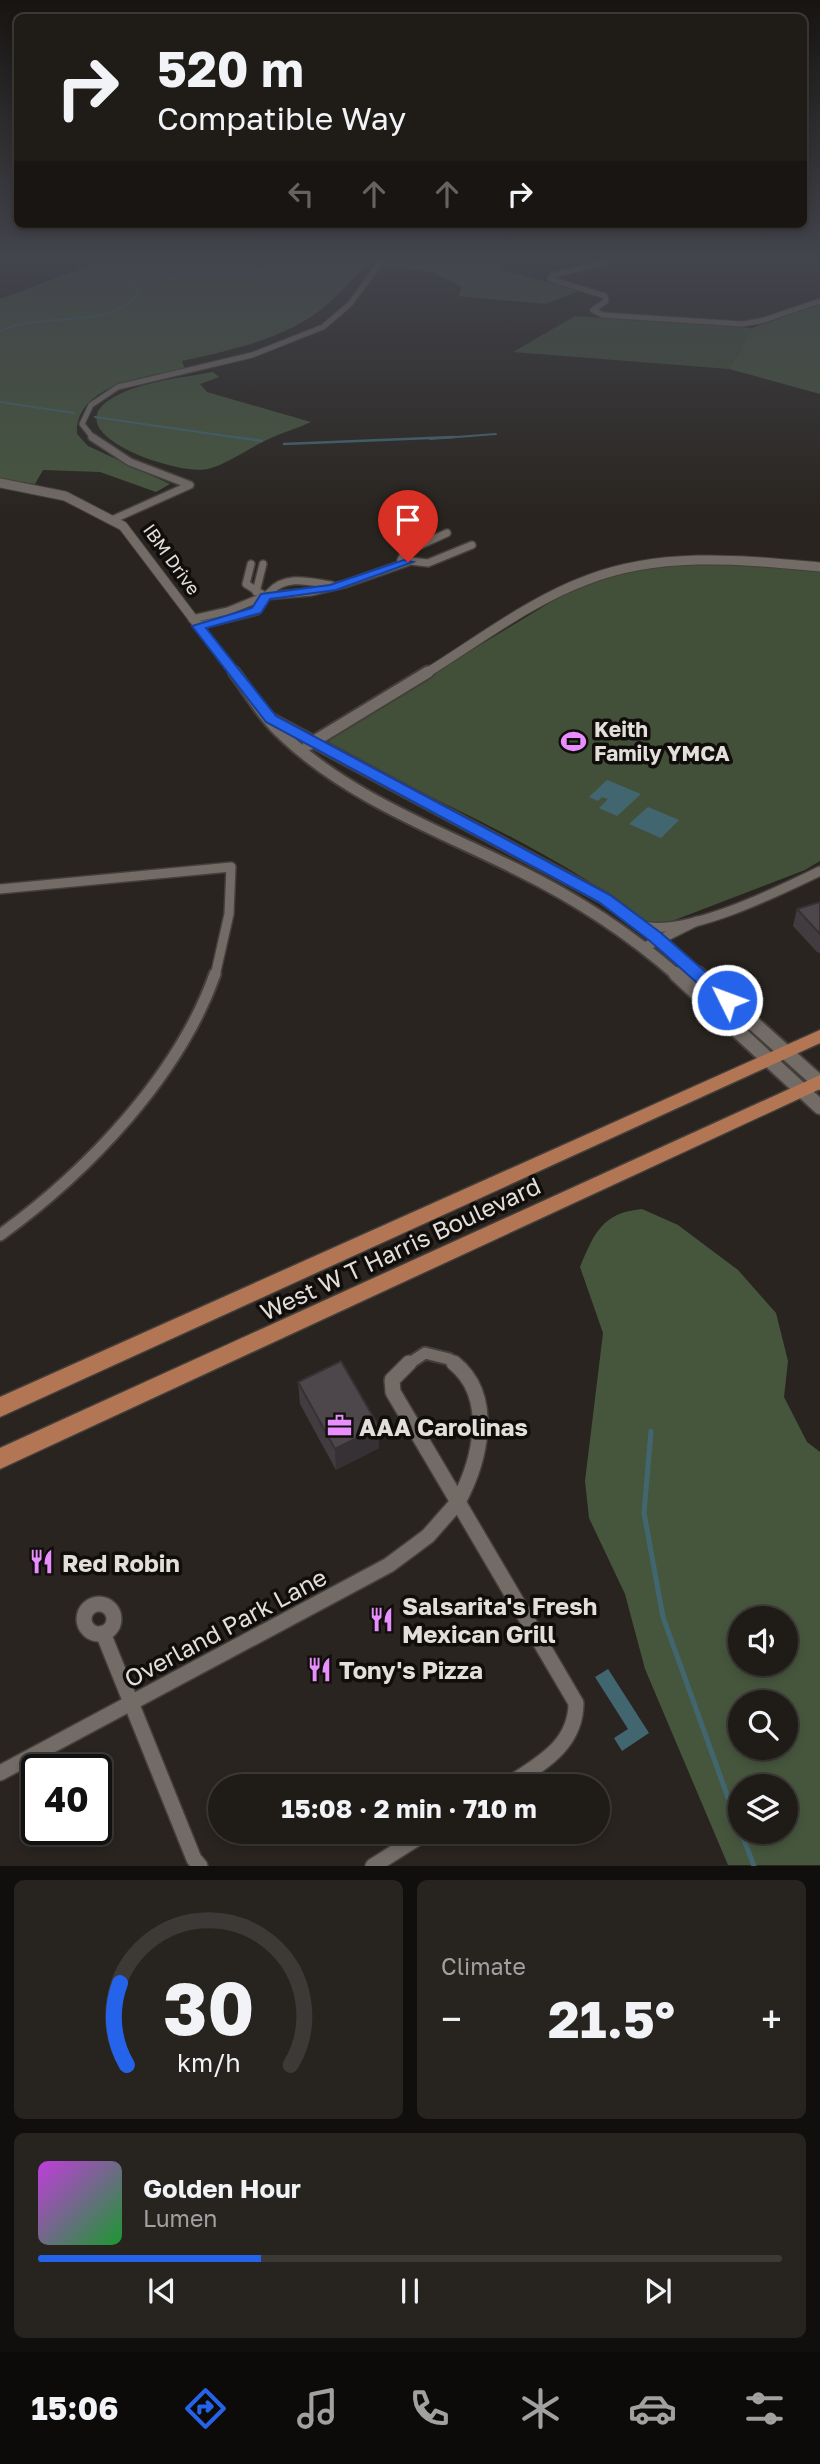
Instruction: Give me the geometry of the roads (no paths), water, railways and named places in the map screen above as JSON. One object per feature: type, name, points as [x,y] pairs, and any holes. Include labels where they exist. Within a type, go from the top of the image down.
[{"type":"main road","name":"West W T Harris Boulevard","points":[[0,1407],[820,1036]]},
{"type":"main road","name":"West W T Harris Boulevard","points":[[0,1459],[815,1085]]},
{"type":"street","points":[[114,519],[190,485],[108,452],[92,441],[82,424],[90,405],[111,391],[135,382],[226,362],[288,343]]},
{"type":"street","name":"IBM Drive","points":[[0,483],[65,496],[114,519],[133,535],[195,622],[281,734],[298,750],[361,790],[597,913],[643,948],[765,1059],[815,1085]]},
{"type":"street","points":[[447,533],[405,552],[401,558],[408,562],[427,564],[472,545]]},
{"type":"street","points":[[298,750],[554,596],[597,576],[625,567],[683,558],[820,567]]},
{"type":"street","points":[[251,564],[246,584],[265,596],[340,586],[408,562]]},
{"type":"street","points":[[256,592],[263,564]]},
{"type":"street","points":[[250,575],[261,577]]},
{"type":"street","points":[[195,622],[257,611],[271,589],[299,580],[340,586]]},
{"type":"street","name":"IBM Drive","points":[[271,719],[582,884],[660,940],[785,1052],[815,1085]]},
{"type":"street","points":[[0,888],[231,867],[232,900],[226,942],[199,1016],[181,1048],[142,1102],[57,1191],[0,1235]]},
{"type":"street","points":[[643,948],[697,921],[774,893],[820,871]]},
{"type":"street","points":[[641,926],[661,929],[684,920],[697,921]]},
{"type":"street","points":[[815,1085],[820,1107]]},
{"type":"street","points":[[458,1502],[480,1446],[481,1428],[472,1381],[464,1367],[452,1358],[425,1353],[399,1370],[392,1380],[393,1392],[576,1703],[576,1717],[569,1736],[552,1756],[525,1774]]},
{"type":"street","name":"Overland Park Lane","points":[[0,1773],[389,1565],[409,1552],[458,1502]]},
{"type":"street","points":[[103,1633],[129,1704],[196,1863]]},
{"type":"street","points":[[373,1866],[409,1844]]},
{"type":"water","points":[[607,780],[641,794],[617,816],[599,808],[608,799],[602,797],[598,801],[589,797]]},
{"type":"water","points":[[648,807],[679,820],[661,838],[629,824]]},
{"type":"water","points":[[608,1669],[649,1733],[622,1751],[614,1738],[628,1729],[595,1677]]},
{"type":"waterway","points":[[0,402],[74,413]]},
{"type":"waterway","points":[[95,417],[247,439]]},
{"type":"waterway","points":[[430,439],[496,434]]},
{"type":"waterway","points":[[235,437],[262,441]]},
{"type":"waterway","points":[[284,444],[454,437]]},
{"type":"waterway","points":[[651,1431],[644,1513],[663,1617],[728,1798]]},
{"type":"waterway","points":[[746,1844],[754,1866]]},
{"type":"place","name":"Keith Family YMCA","points":[[574,741]]},
{"type":"place","name":"AAA Carolinas","points":[[339,1426]]},
{"type":"place","name":"Red Robin","points":[[42,1562]]},
{"type":"place","name":"Salsarita's Fresh Mexican Grill","points":[[382,1619]]},
{"type":"place","name":"Tony's Pizza","points":[[319,1669]]}]
